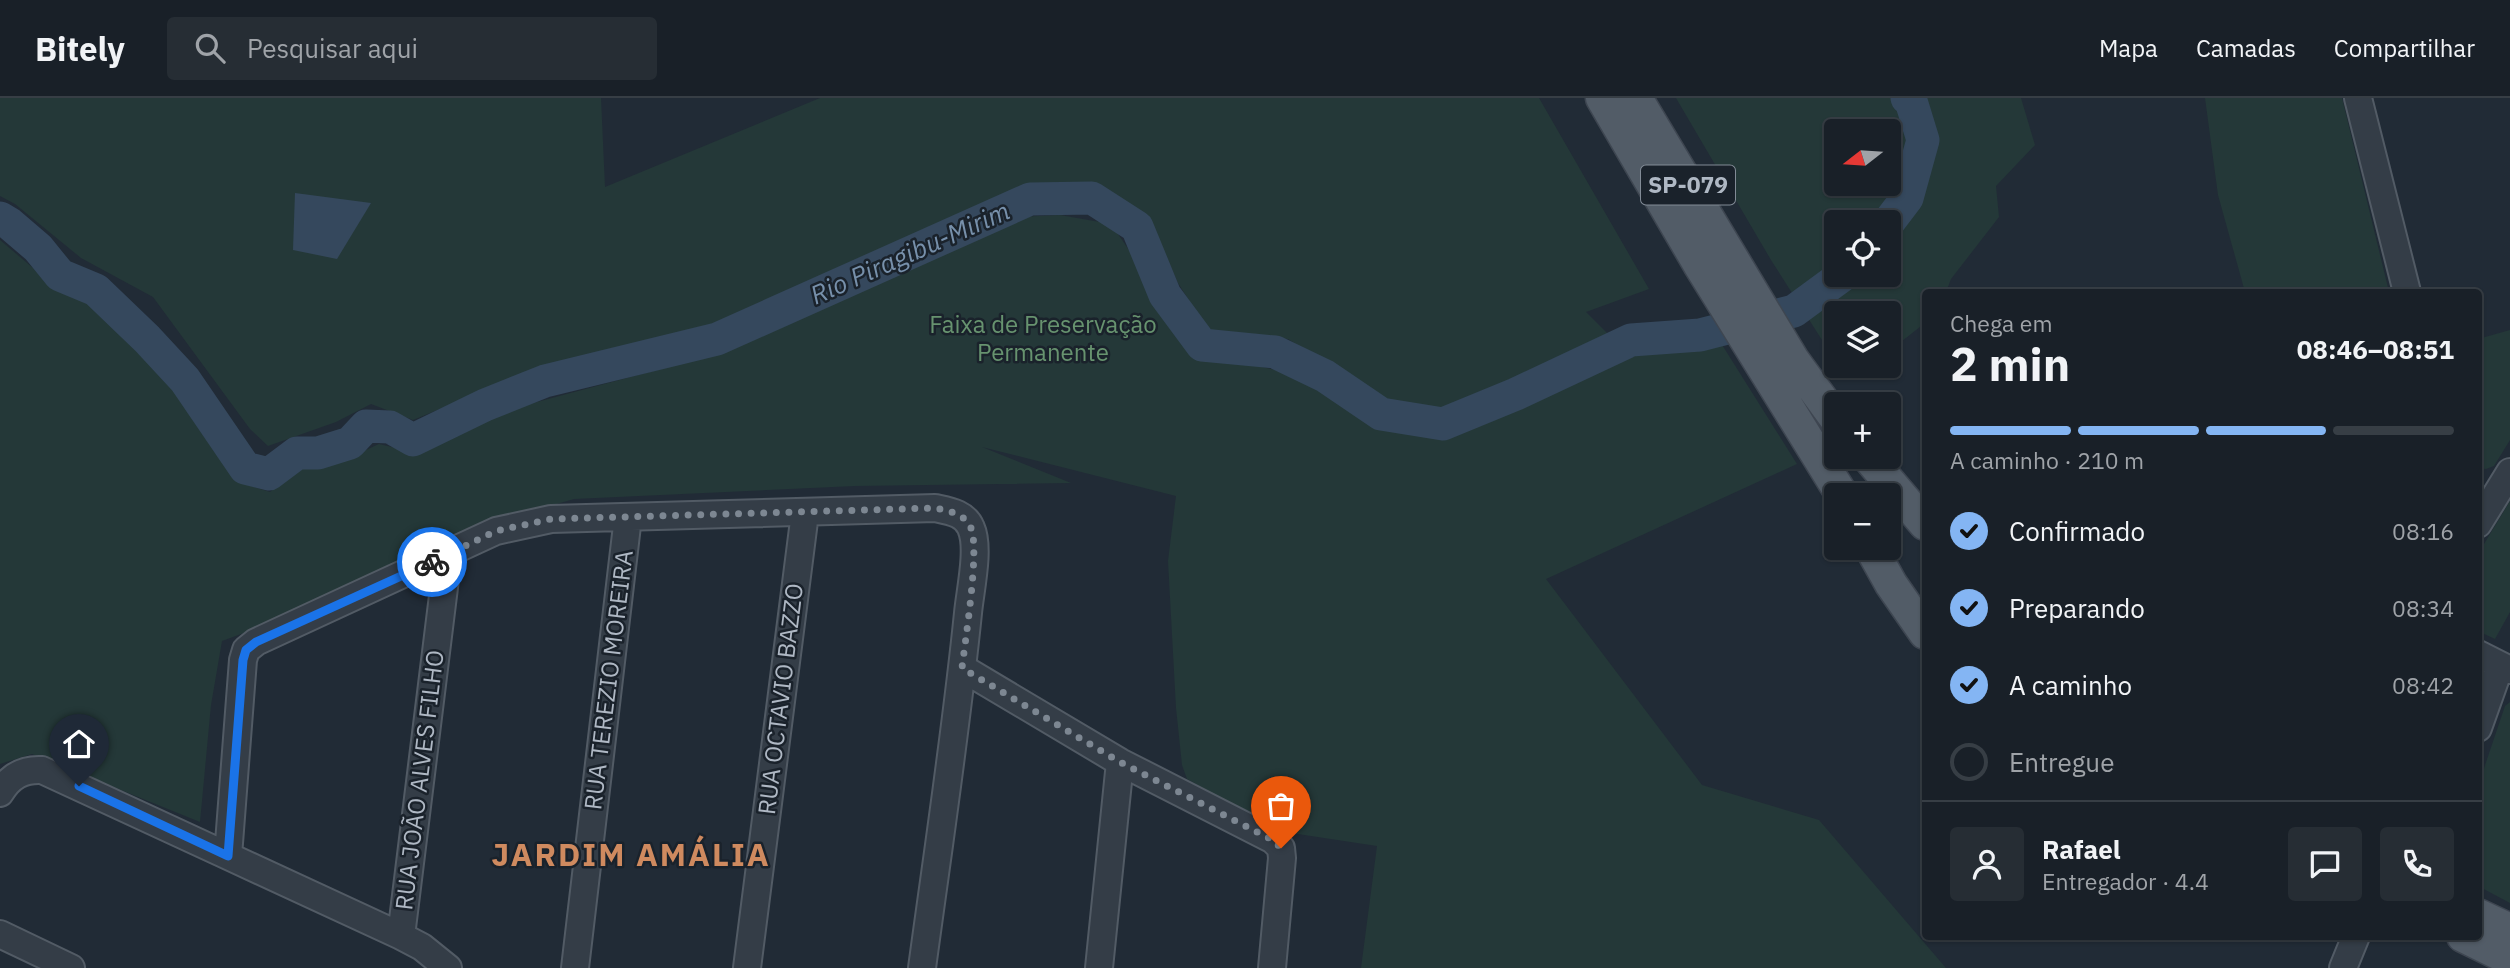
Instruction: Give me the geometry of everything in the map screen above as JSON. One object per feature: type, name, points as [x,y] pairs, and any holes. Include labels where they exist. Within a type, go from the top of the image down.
[{"type":"main road","name":"SP-079","points":[[1602,98],[1699,264],[1778,365],[1824,408]]},
{"type":"main road","name":"SP-079","points":[[1636,98],[1740,273],[1778,365],[1836,483]]},
{"type":"main road","points":[[1878,469],[1922,520]]},
{"type":"main road","points":[[1878,560],[1922,629]]},
{"type":"main road","points":[[2482,917],[2510,930]]},
{"type":"main road","points":[[2471,940],[2510,960]]},
{"type":"street","points":[[2358,98],[2406,289]]},
{"type":"street","points":[[2482,487],[2498,483],[2510,472]]},
{"type":"street","points":[[2482,518],[2510,472]]},
{"type":"street","points":[[228,856],[243,660],[246,650],[256,642],[496,531],[551,519],[935,508],[955,512],[966,521],[971,528],[974,550],[962,668],[922,968]]},
{"type":"street","name":"RUA OCTAVIO BAZZO","points":[[747,968],[805,513]]},
{"type":"street","name":"RUA TEREZIO MOREIRA","points":[[575,968],[628,517]]},
{"type":"street","name":"RUA JOÃO ALVES FILHO","points":[[401,936],[447,555]]},
{"type":"street","name":"RUA JOÃO ALVES FILHO","points":[[396,578],[415,583],[428,595],[439,623]]},
{"type":"street","points":[[2482,714],[2496,663]]},
{"type":"street","points":[[962,668],[1120,762],[1273,840],[1281,848],[1282,859],[1272,968]]},
{"type":"street","points":[[1099,968],[1120,762]]},
{"type":"street","points":[[9,783],[30,769],[54,774],[401,936],[422,947],[447,968]]},
{"type":"street","points":[[0,934],[71,968]]},
{"type":"street","points":[[2343,968],[2354,940]]},
{"type":"green space","points":[[0,98],[601,98],[605,187],[820,98],[1539,98],[1649,289],[1586,312],[1614,340],[1505,388],[1438,411],[1385,402],[1288,339],[1211,335],[1178,283],[1150,220],[1103,188],[1051,185],[1012,191],[711,326],[518,377],[413,420],[371,404],[336,422],[268,446],[250,429],[153,297],[81,258],[15,204],[0,196]]},
{"type":"green space","points":[[1676,98],[2021,98],[2035,145],[1996,186],[1999,217],[1951,279],[1947,289],[1922,289],[1922,325],[1901,342],[1901,301],[1824,301],[1824,343],[1771,260]]},
{"type":"green space","points":[[2205,98],[2342,98],[2388,289],[2244,289],[2218,195]]},
{"type":"green space","name":"Faixa de Preservação Permanente","points":[[1060,215],[1111,224],[1191,350],[1292,374],[1381,423],[1439,439],[1495,417],[1634,353],[1719,340],[1797,464],[1546,579],[1702,785],[1819,820],[1946,968],[1361,968],[1377,846],[1278,831],[1187,779],[1182,765],[1176,708],[1168,561],[1176,496],[982,447],[1071,483],[855,486],[574,499],[515,516],[293,615],[222,641],[211,705],[200,822],[32,754],[0,764],[0,240],[46,283],[85,301],[162,372],[205,438],[234,465],[248,485],[270,492],[304,462],[353,456],[379,444],[412,452],[507,410],[709,356],[966,243],[1018,217]]},
{"type":"green space","points":[[2510,330],[2510,440],[2494,466],[2486,469],[2482,468],[2482,338]]},
{"type":"green space","points":[[2510,501],[2510,612],[2495,639],[2482,633],[2482,547]]},
{"type":"green space","points":[[2510,702],[2510,903],[2482,888],[2482,774],[2505,706]]},
{"type":"water","points":[[295,193],[371,203],[337,259],[293,250]]},
{"type":"waterway","name":"Rio Piragibu-Mirim","points":[[1898,210],[1907,198],[1923,140],[1911,101],[1907,98]]},
{"type":"waterway","name":"Rio Piragibu-Mirim","points":[[0,218],[38,248],[60,275],[96,290],[185,380],[245,468],[269,474],[297,453],[318,453],[350,443],[366,426],[390,427],[413,440],[485,405],[545,381],[717,339],[1030,199],[1092,198],[1137,227],[1165,295],[1202,345],[1275,352],[1325,376],[1381,414],[1443,424],[1516,394],[1631,340],[1700,335],[1794,311],[1827,287]]},
{"type":"way so far","points":[[432,562],[496,531],[551,519],[935,508],[955,512],[971,528],[974,550],[962,668],[1120,762],[1273,840],[1281,848]]},
{"type":"district","name":"JARDIM AMÁLIA","points":[[631,855]]},
{"type":"route","points":[[79,786],[228,856],[243,660],[246,650],[256,642],[432,562]]}]
